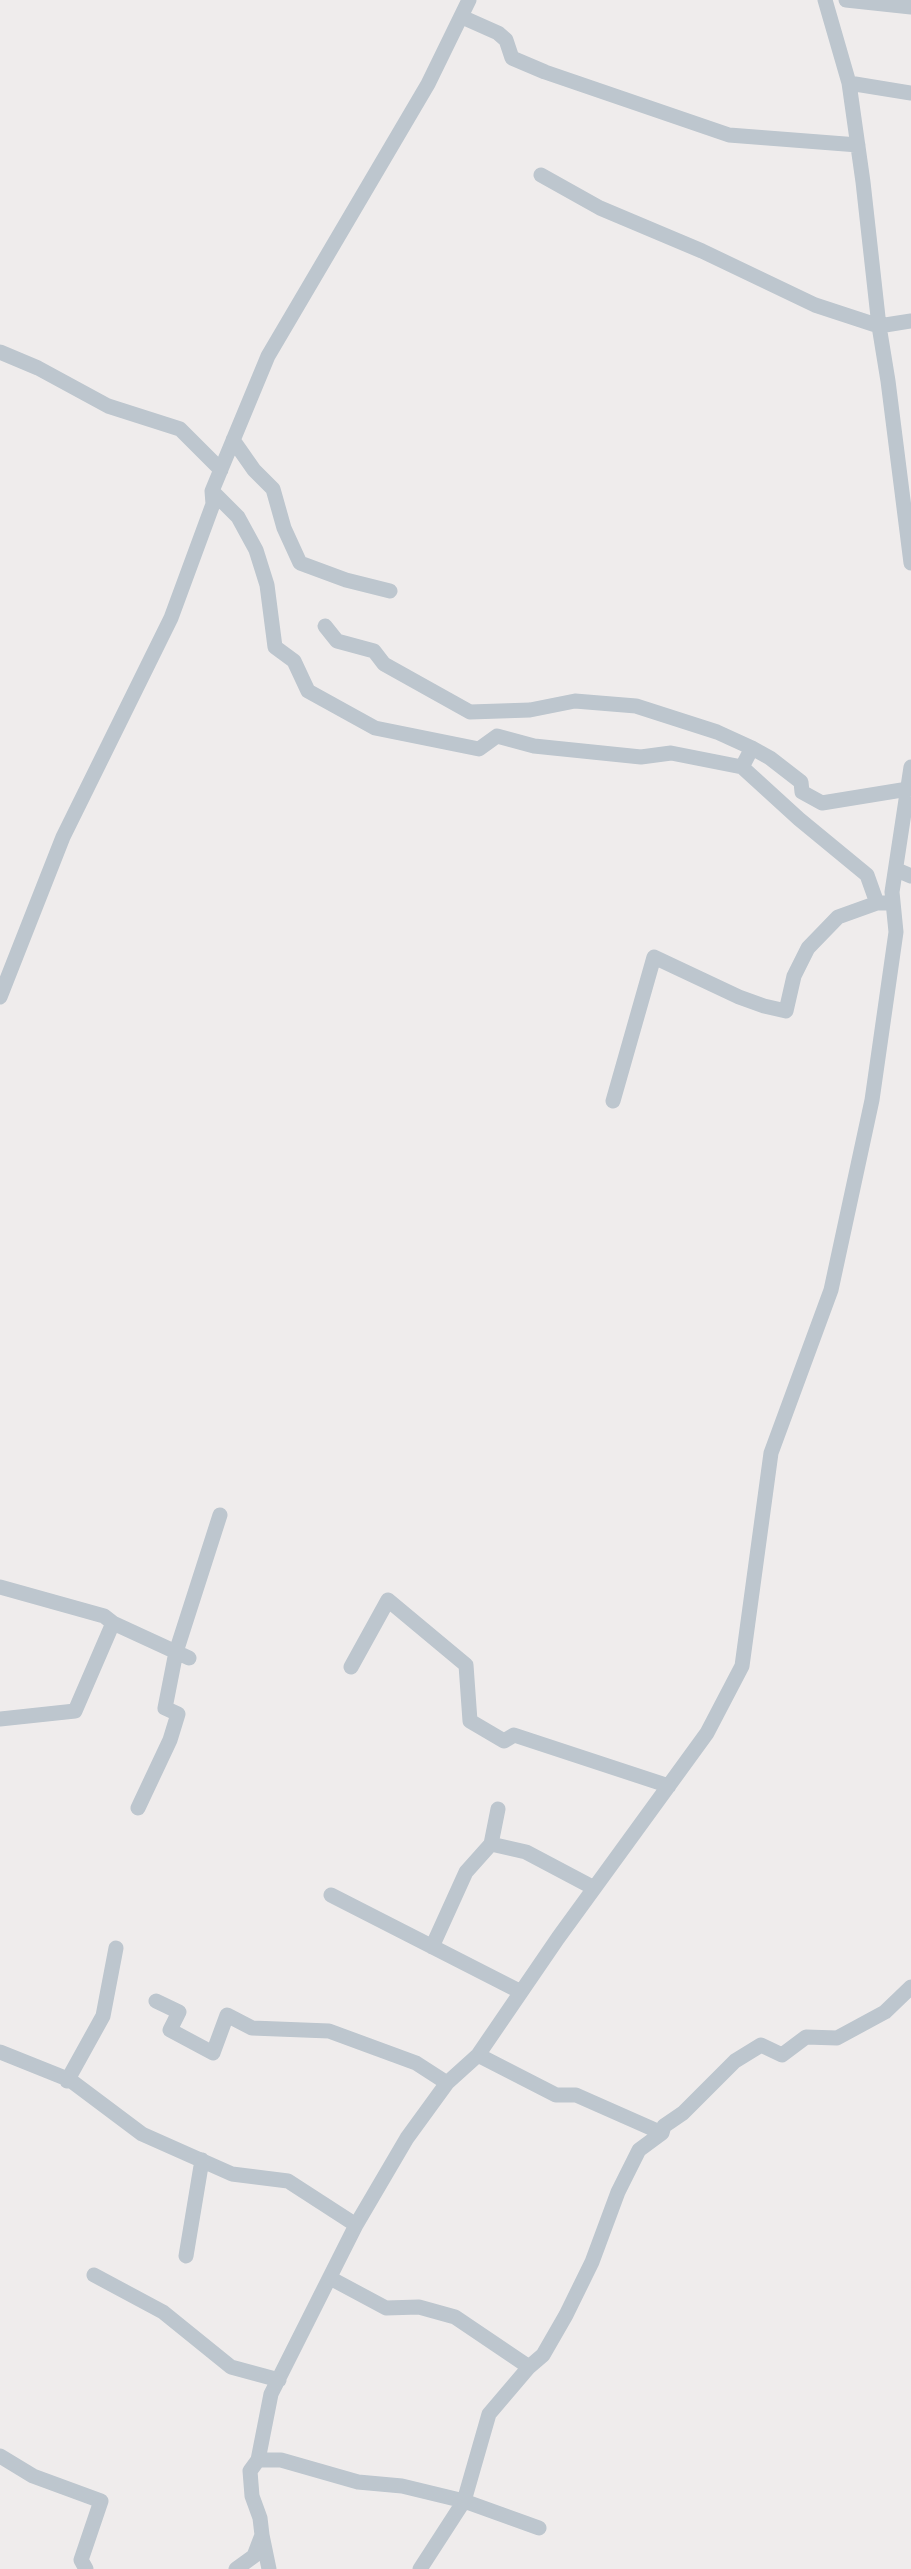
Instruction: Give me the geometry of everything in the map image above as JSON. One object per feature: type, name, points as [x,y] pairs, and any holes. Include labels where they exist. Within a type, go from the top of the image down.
[{"type":"street","points":[[0,997],[63,837],[171,618],[213,504],[212,491],[268,356],[428,84],[462,18],[469,0]]},
{"type":"street","points":[[825,0],[849,83],[911,563]]},
{"type":"street","points":[[846,0],[911,7]]},
{"type":"street","points":[[462,18],[498,33],[506,40],[512,58],[545,72],[729,135],[858,145]]},
{"type":"street","points":[[849,83],[911,93]]},
{"type":"street","points":[[541,175],[600,208],[702,251],[816,305],[879,326],[911,321]]},
{"type":"street","points":[[0,352],[38,368],[108,406],[180,429],[221,470]]},
{"type":"street","points":[[233,440],[254,470],[273,489],[284,528],[300,563],[346,580],[390,590]]},
{"type":"street","points":[[212,491],[238,517],[256,550],[267,585],[275,647],[294,661],[308,691],[375,728],[479,749],[498,736],[534,746],[641,756],[671,753],[742,767],[799,819],[867,875],[877,903]]},
{"type":"street","points":[[325,626],[337,641],[374,651],[384,664],[470,712],[530,710],[575,701],[636,706],[717,732],[752,748],[770,758],[801,782],[802,792],[822,803],[908,789]]},
{"type":"street","points":[[742,767],[752,748]]},
{"type":"street","points":[[269,2569],[260,2518],[252,2496],[250,2471],[258,2460],[272,2394],[356,2225],[407,2138],[447,2083],[478,2055],[594,1888],[707,1733],[742,1666],[771,1453],[831,1290],[872,1100],[896,932],[892,898],[904,873],[908,789],[911,767]]},
{"type":"street","points":[[613,1101],[654,957],[739,996],[764,1006],[786,1011],[794,976],[808,948],[838,917],[892,898]]},
{"type":"street","points":[[138,1808],[170,1740],[178,1714],[165,1708],[183,1655],[220,1515]]},
{"type":"street","points":[[0,1587],[104,1616],[113,1623],[183,1655]]},
{"type":"street","points":[[351,1667],[388,1600],[466,1665],[470,1721],[504,1741],[514,1736],[668,1786]]},
{"type":"street","points":[[0,1719],[74,1711],[113,1623]]},
{"type":"street","points":[[432,1948],[466,1872],[490,1844],[498,1809]]},
{"type":"street","points":[[490,1844],[526,1852],[594,1888]]},
{"type":"street","points":[[331,1894],[432,1948],[521,1992]]},
{"type":"street","points":[[67,2081],[103,2016],[116,1948]]},
{"type":"street","points":[[420,2569],[464,2501],[489,2414],[529,2367],[543,2355],[566,2315],[592,2262],[618,2192],[639,2150],[662,2133],[664,2126],[683,2113],[735,2061],[761,2045],[782,2055],[806,2037],[837,2038],[886,2012],[911,1986]]},
{"type":"street","points":[[156,2001],[179,2012],[170,2030],[213,2053],[227,2015],[252,2028],[329,2031],[416,2063],[447,2083]]},
{"type":"street","points":[[0,2052],[67,2081],[70,2080],[142,2134],[232,2174],[288,2181],[356,2225]]},
{"type":"street","points":[[478,2055],[556,2095],[576,2095],[662,2133]]},
{"type":"street","points":[[186,2256],[202,2160]]},
{"type":"street","points":[[94,2274],[163,2312],[231,2367],[279,2380]]},
{"type":"street","points":[[330,2278],[386,2308],[419,2307],[455,2317],[529,2367]]},
{"type":"street","points":[[0,2456],[33,2476],[101,2501],[81,2560],[86,2569]]},
{"type":"street","points":[[258,2460],[281,2460],[358,2482],[402,2486],[464,2501],[539,2528]]},
{"type":"street","points":[[236,2569],[254,2556],[262,2535]]}]
